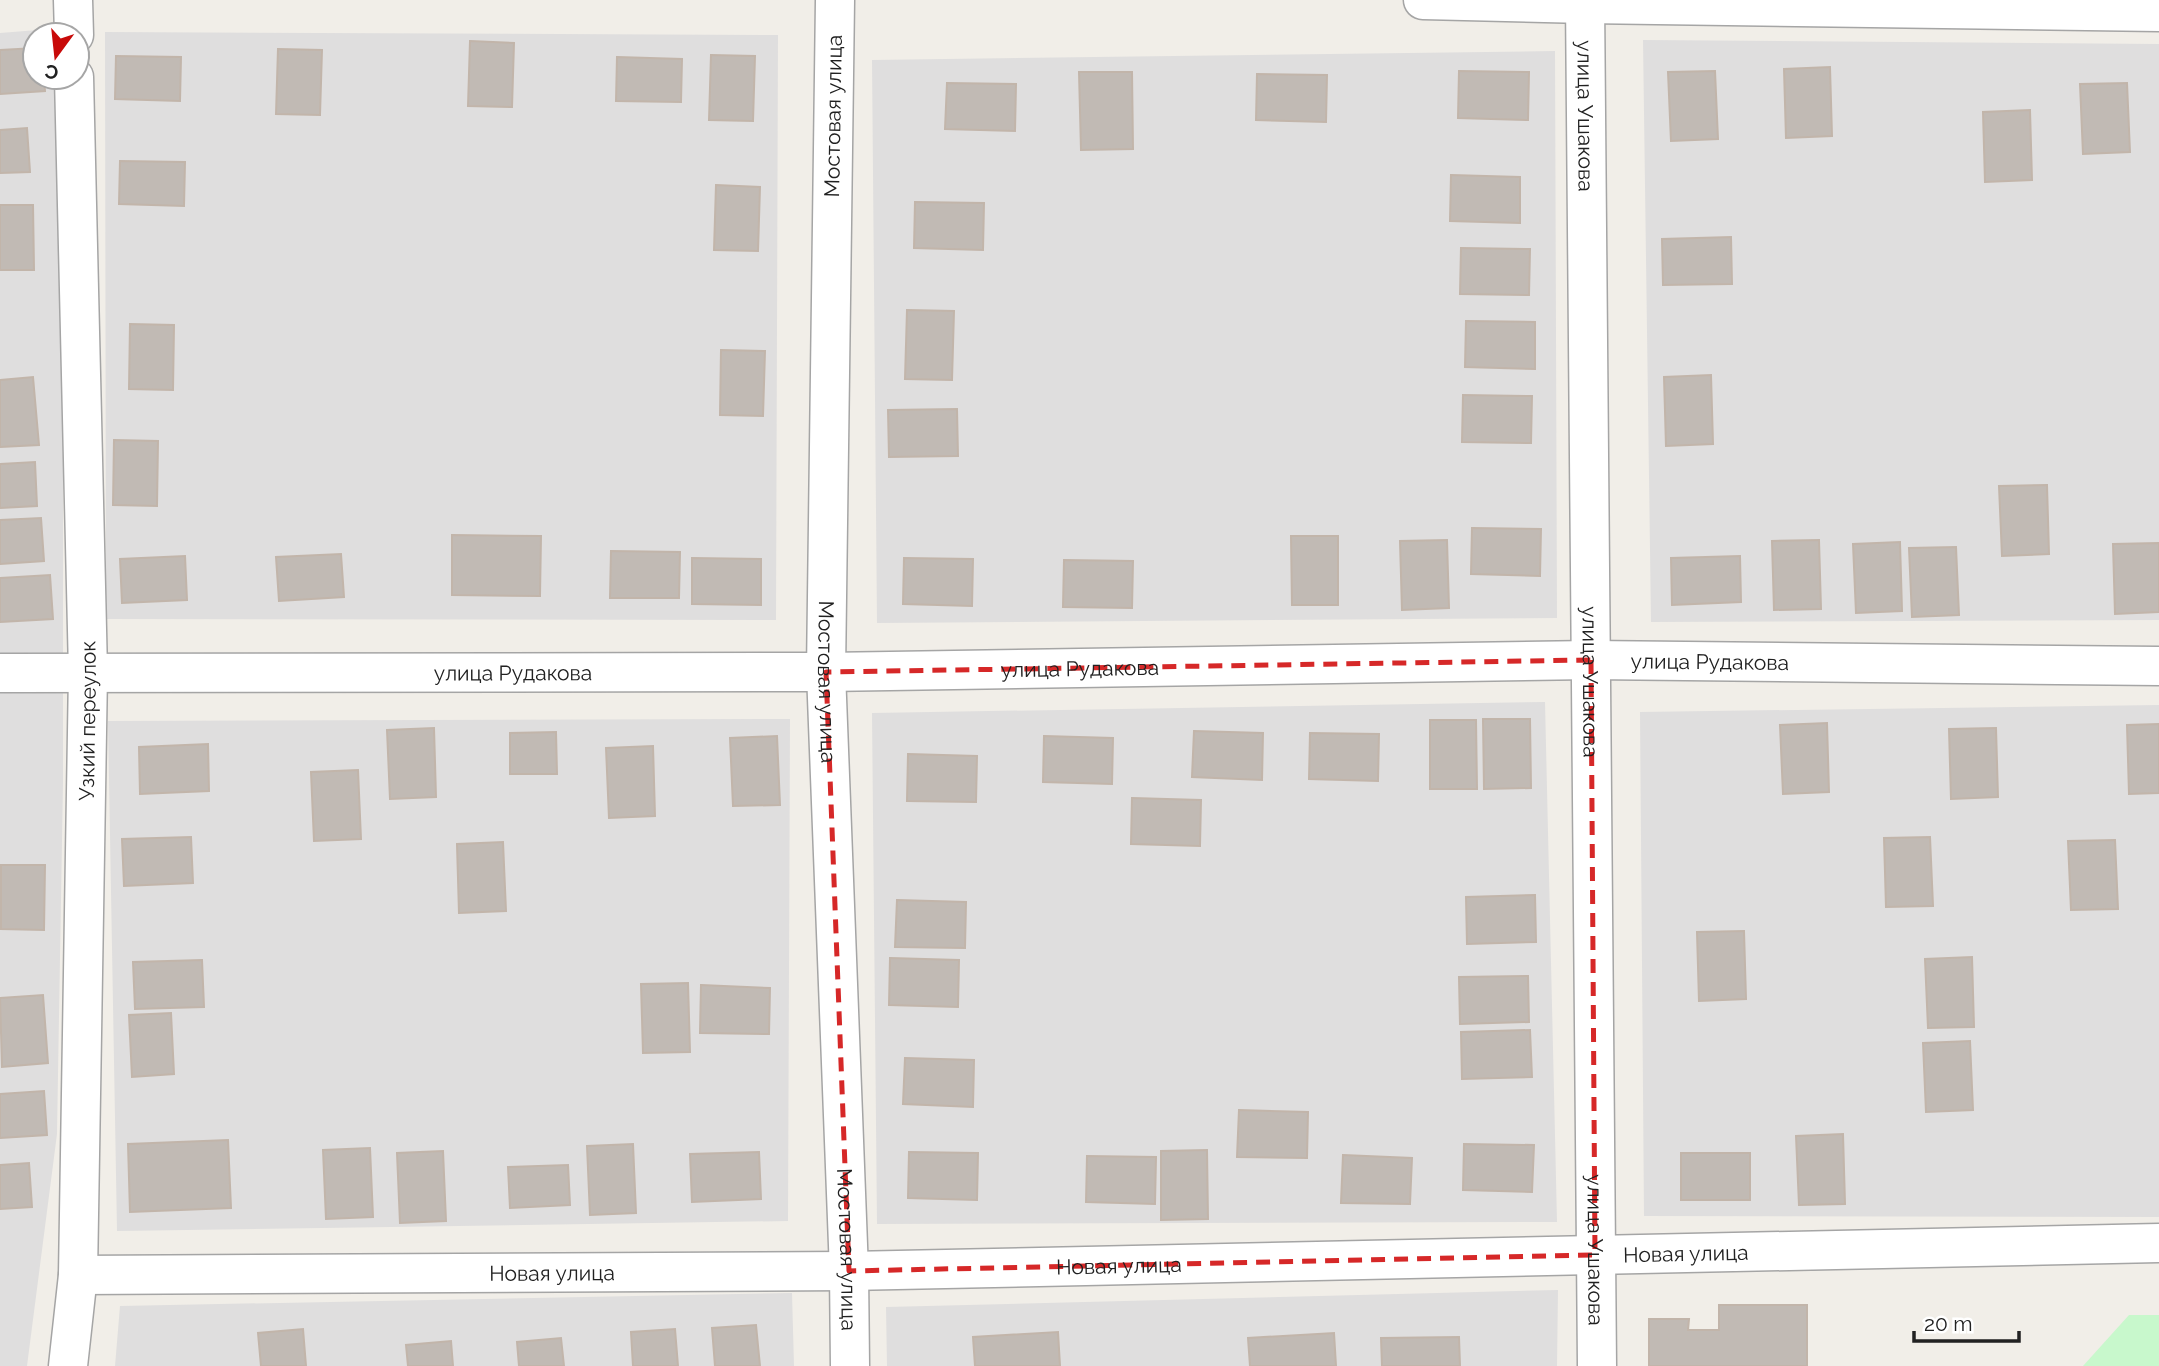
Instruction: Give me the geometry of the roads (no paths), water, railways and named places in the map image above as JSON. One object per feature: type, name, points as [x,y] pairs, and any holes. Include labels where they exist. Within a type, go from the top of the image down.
[{"type":"street","points":[[73,0],[74,21]]},
{"type":"street","name":"Мостовая улица","points":[[835,0],[826,672],[849,1271],[850,1366]]},
{"type":"street","points":[[1423,0],[2159,12]]},
{"type":"street","name":"улица Ушакова","points":[[1585,2],[1597,1366]]},
{"type":"street","name":"Узкий переулок","points":[[68,1366],[78,1275],[88,672],[74,91]]},
{"type":"street","name":"улица Рудакова","points":[[0,673],[826,672],[1591,660],[2159,666]]},
{"type":"street","name":"Новая улица","points":[[78,1275],[849,1271],[2159,1243]]}]
